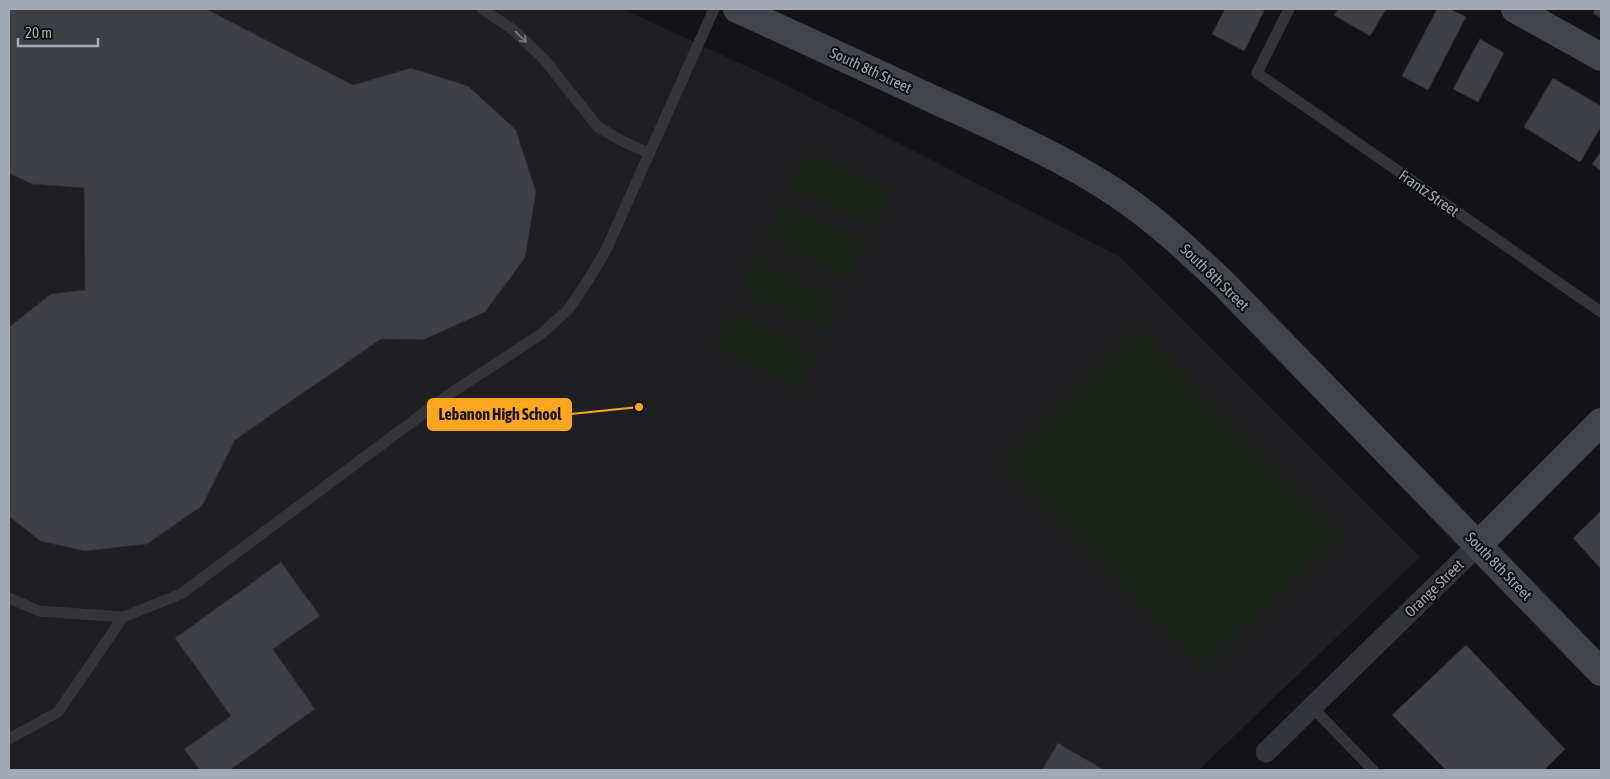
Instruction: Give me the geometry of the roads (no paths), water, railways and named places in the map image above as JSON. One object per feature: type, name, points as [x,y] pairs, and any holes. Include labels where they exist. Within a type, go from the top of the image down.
[{"type":"street","name":"South 8th Street","points":[[737,9],[997,128],[1080,171],[1149,217],[1223,283],[1601,672]]},
{"type":"street","points":[[1515,9],[1601,57]]},
{"type":"street","name":"Orange Street","points":[[1266,752],[1601,422]]},
{"type":"lane","points":[[482,9],[512,29],[543,58],[598,127],[622,141],[649,153]]},
{"type":"lane","points":[[9,598],[40,611],[123,616],[181,594],[448,395],[541,334],[568,310],[606,250],[714,9]]},
{"type":"lane","name":"Frantz Street","points":[[1289,9],[1257,73],[1601,312]]},
{"type":"lane","points":[[9,740],[58,712],[123,616]]},
{"type":"lane","points":[[1312,707],[1373,770]]},
{"type":"place","name":"Lebanon High School","points":[[639,407]]}]
